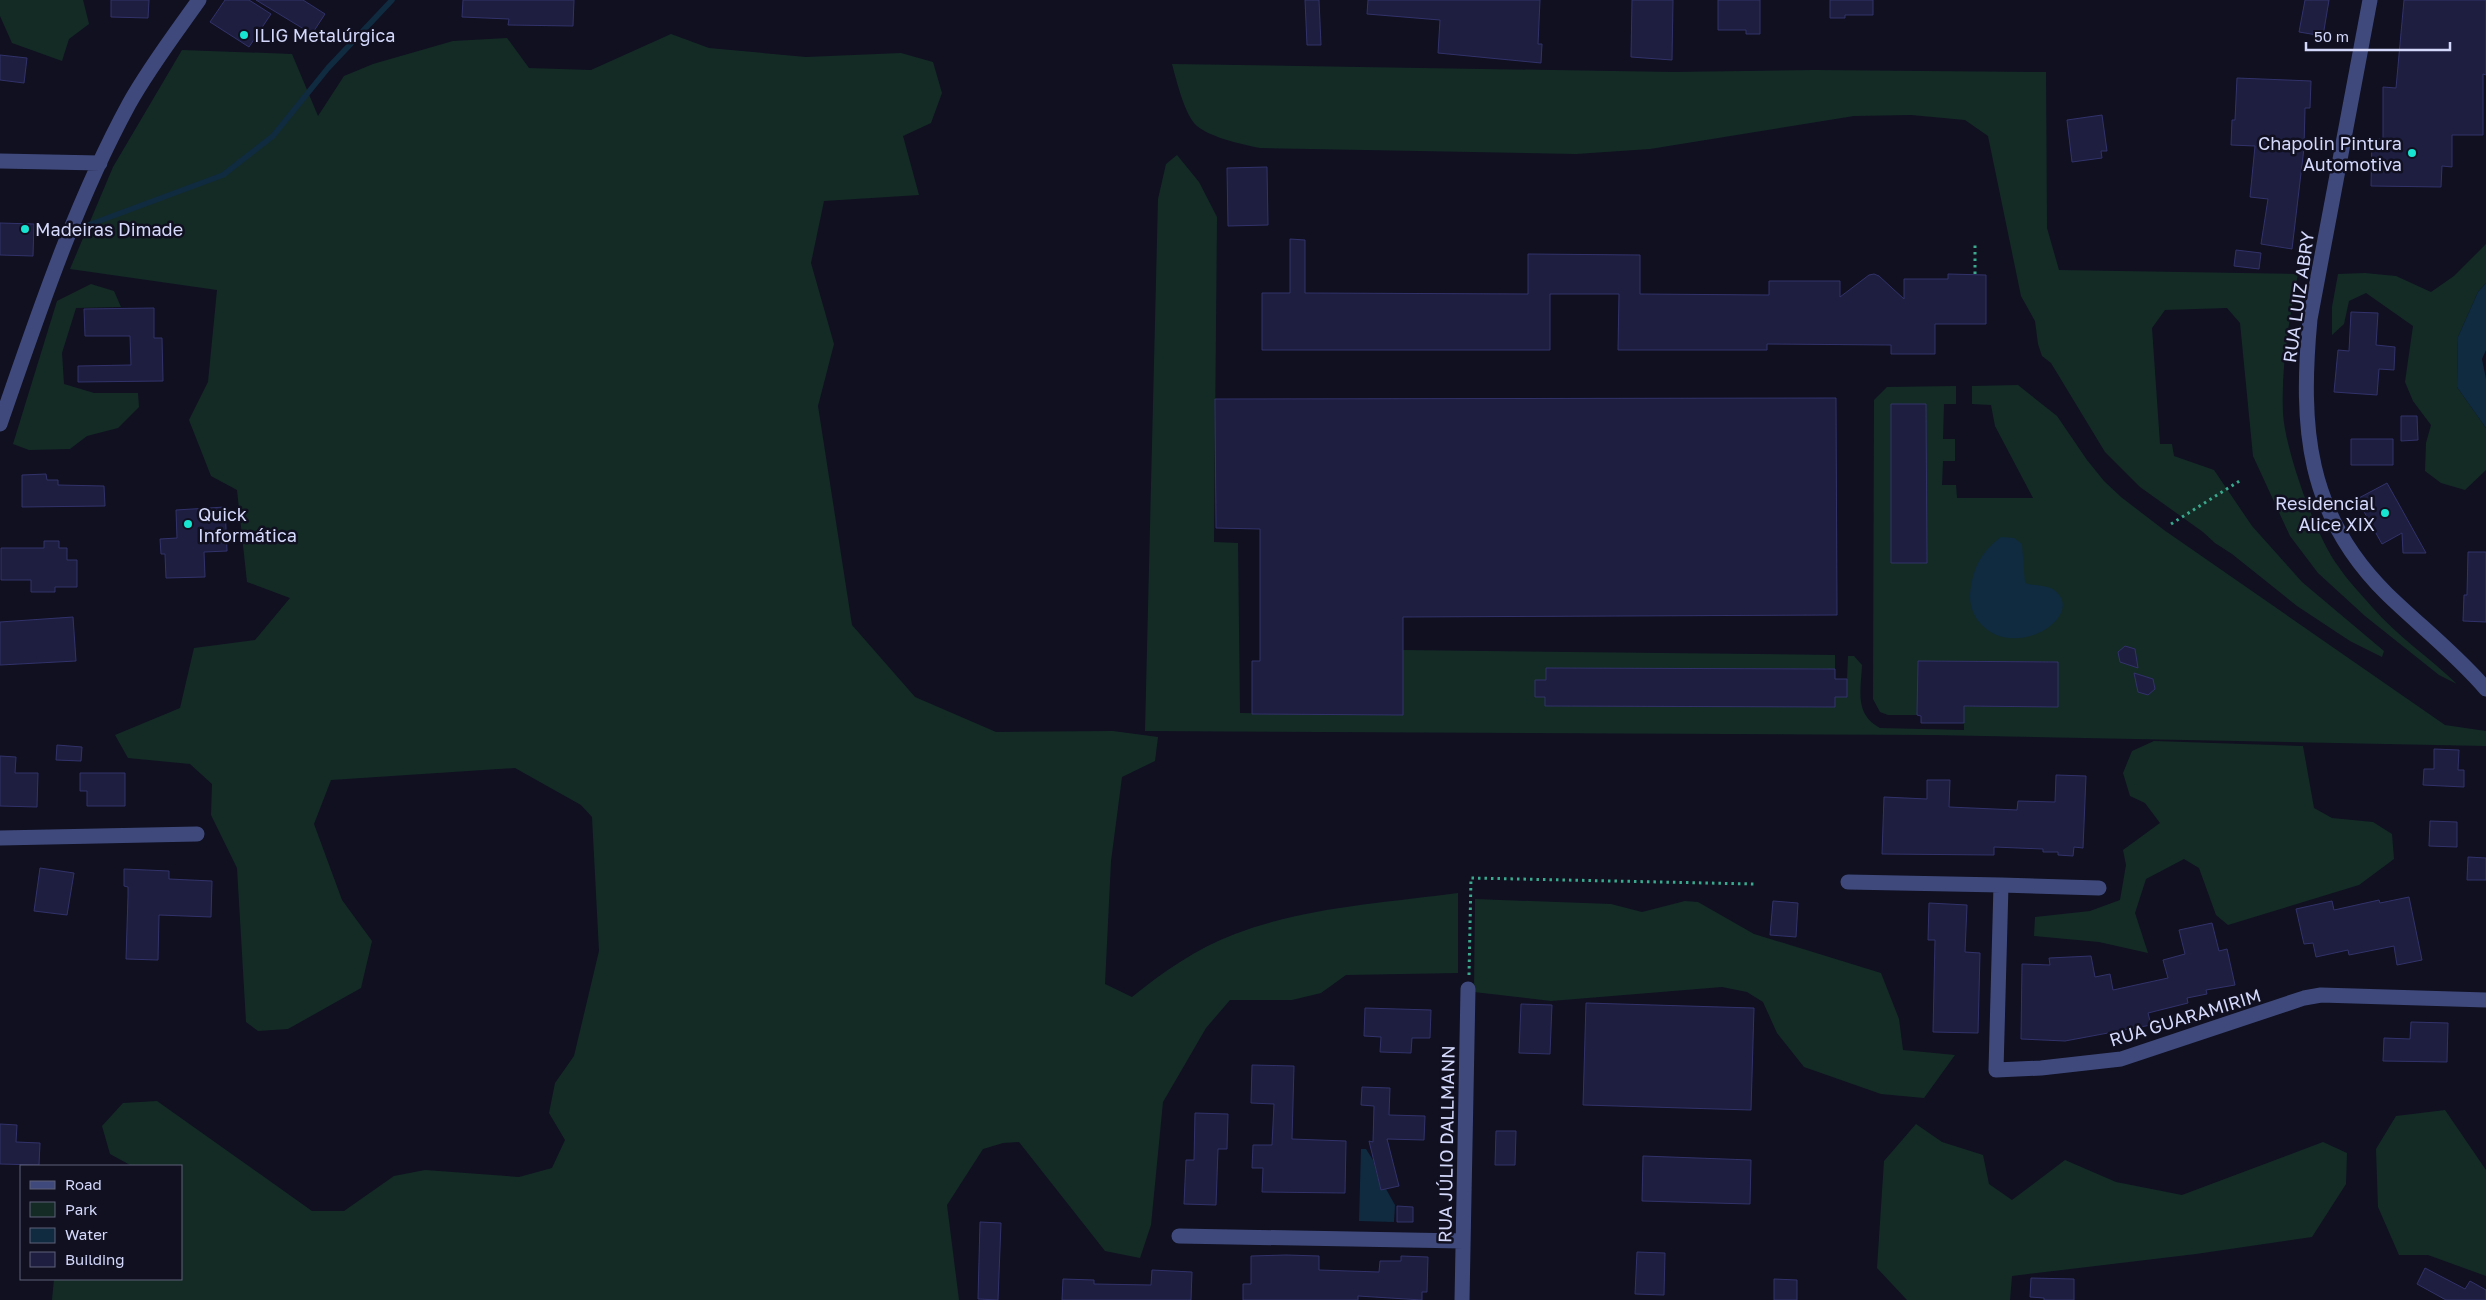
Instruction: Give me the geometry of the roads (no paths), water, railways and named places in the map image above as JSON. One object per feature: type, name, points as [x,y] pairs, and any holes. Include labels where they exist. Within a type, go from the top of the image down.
[{"type":"street","points":[[0,424],[40,308],[100,163],[130,103],[158,58],[199,0]]},
{"type":"street","name":"RUA LUIZ ABRY","points":[[2370,0],[2338,162],[2310,319],[2306,368],[2310,447],[2317,482],[2334,520],[2355,556],[2386,593],[2458,660],[2486,689]]},
{"type":"street","points":[[0,162],[100,163]]},
{"type":"street","points":[[0,838],[198,834]]},
{"type":"street","points":[[1848,882],[2099,888]]},
{"type":"street","name":"RUA GUARAMIRIM","points":[[2002,885],[1996,1070],[2041,1068],[2121,1059],[2304,998],[2321,995],[2486,1000]]},
{"type":"street","name":"RUA JÚLIO DALLMANN","points":[[1462,1300],[1468,989]]},
{"type":"street","points":[[1179,1236],[1463,1241]]},
{"type":"water","points":[[2486,283],[2486,350],[2482,359],[2486,379],[2486,428],[2457,387],[2458,337],[2478,292]]},
{"type":"water","points":[[2001,537],[2014,538],[2022,544],[2025,583],[2051,588],[2062,600],[2062,611],[2055,622],[2043,631],[2028,637],[2012,638],[1995,634],[1981,624],[1974,615],[1970,596],[1975,570],[1982,556]]},
{"type":"water","points":[[1361,1149],[1366,1149],[1373,1160],[1381,1190],[1386,1189],[1395,1205],[1394,1222],[1359,1221]]},
{"type":"waterway","points":[[83,227],[223,175],[273,136],[328,68],[392,0]]},
{"type":"place","name":"ILIG Metalúrgica","points":[[244,35]]},
{"type":"place","name":"Chapolin Pintura Automotiva","points":[[2412,153]]},
{"type":"place","name":"Madeiras Dimade","points":[[25,229]]},
{"type":"place","name":"Residencial Alice XIX","points":[[2385,513]]},
{"type":"place","name":"Quick Informática","points":[[188,524]]}]
